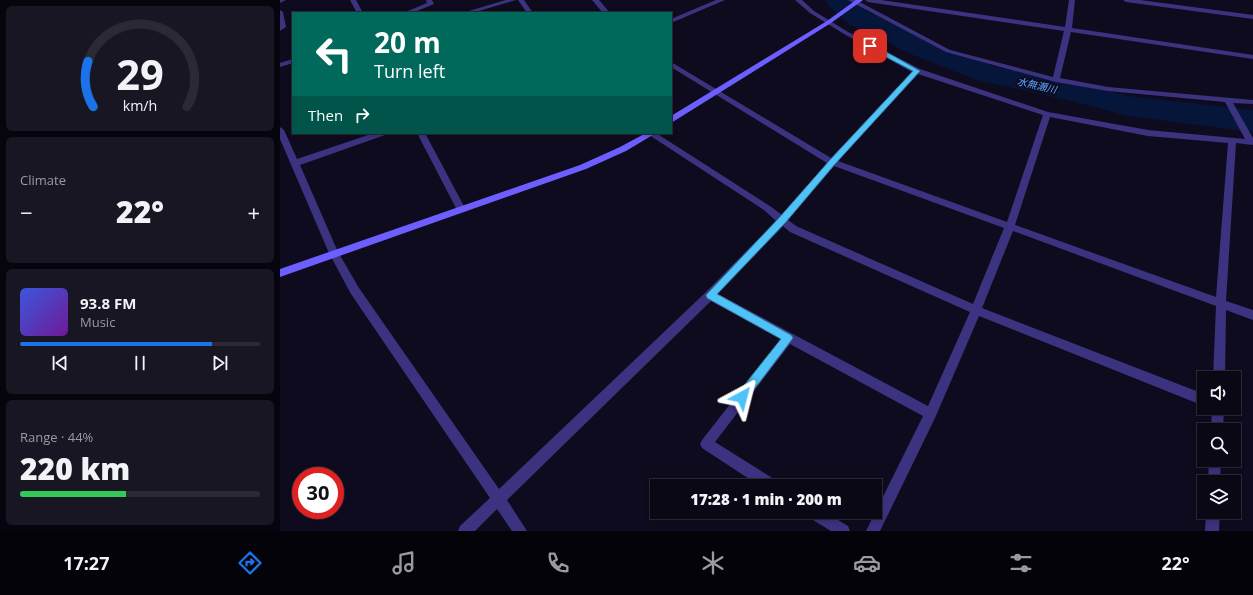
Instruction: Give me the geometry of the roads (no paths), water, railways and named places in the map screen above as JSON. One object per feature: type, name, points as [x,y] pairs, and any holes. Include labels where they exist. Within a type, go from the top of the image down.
[{"type":"street","points":[[353,0],[359,12]]},
{"type":"street","points":[[409,12],[431,4],[429,0]]},
{"type":"street","points":[[469,12],[513,0]]},
{"type":"street","points":[[521,0],[529,12]]},
{"type":"street","points":[[595,0],[606,12]]},
{"type":"street","points":[[672,21],[722,0]]},
{"type":"street","points":[[798,0],[812,12],[831,21],[846,33],[917,71],[1047,114],[1148,133],[1232,142],[1252,142],[1228,100]]},
{"type":"street","points":[[868,0],[1253,57]]},
{"type":"street","points":[[1056,80],[1068,30],[1072,0]]},
{"type":"street","points":[[1126,0],[1253,17]]},
{"type":"street","points":[[672,119],[831,21],[855,2],[948,51],[1056,80],[1108,89],[1253,102]]},
{"type":"street","points":[[280,12],[283,27],[280,30]]},
{"type":"street","points":[[280,65],[292,61]]},
{"type":"street","points":[[672,65],[832,162],[1253,315]]},
{"type":"street","points":[[465,531],[710,295],[782,221],[832,162],[917,71]]},
{"type":"street","points":[[873,531],[931,414],[976,310],[1010,226],[1047,114]]},
{"type":"street","points":[[280,130],[334,253],[355,291],[499,498],[520,531]]},
{"type":"street","points":[[295,163],[379,134]]},
{"type":"street","points":[[422,134],[461,210]]},
{"type":"street","points":[[280,273],[583,167],[623,149],[649,134]]},
{"type":"street","points":[[653,134],[767,208],[793,228],[976,310],[1197,397]]},
{"type":"street","points":[[1219,371],[1221,303],[1232,142]]},
{"type":"street","points":[[710,295],[931,414]]},
{"type":"street","points":[[761,479],[706,444],[788,338]]},
{"type":"street","points":[[824,519],[842,531]]},
{"type":"street","points":[[1212,531],[1213,519]]},
{"type":"waterway","name":"水無瀬川","points":[[838,0],[859,18],[923,49],[988,74],[1074,92],[1129,106],[1253,121]]}]
